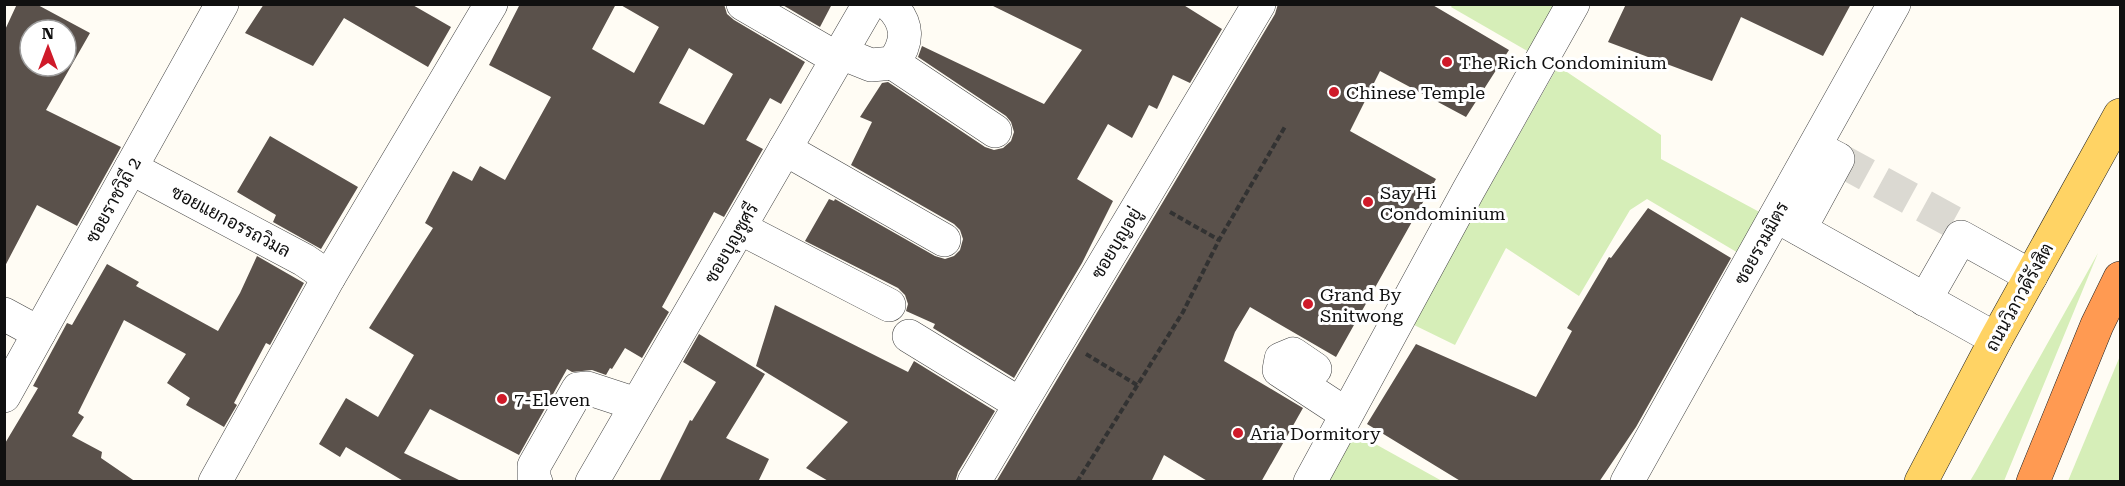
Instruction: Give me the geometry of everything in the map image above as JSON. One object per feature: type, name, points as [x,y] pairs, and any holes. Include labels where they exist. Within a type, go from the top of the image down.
[{"type":"highway","points":[[2033,482],[2097,325],[2121,278]]},
{"type":"main road","name":"ถนนวิภาวดีรังสิต","points":[[1921,482],[1996,339],[2121,115]]},
{"type":"street","name":"ซอยราชวิถี 2","points":[[4,396],[222,4]]},
{"type":"street","points":[[215,482],[329,277],[491,4]]},
{"type":"street","points":[[743,4],[840,56],[872,65],[892,63],[995,131]]},
{"type":"street","name":"ซอยบุญชูศรี","points":[[592,482],[869,4]]},
{"type":"street","points":[[889,4],[899,14],[904,32],[903,51],[892,63]]},
{"type":"street","name":"ซอยบุญอยู่","points":[[974,482],[1259,4]]},
{"type":"street","points":[[1310,482],[1468,191],[1573,4]]},
{"type":"street","name":"ซอยรวมมิตร","points":[[1627,482],[1788,222],[1815,147],[1894,4]]},
{"type":"street","points":[[785,149],[944,240]]},
{"type":"street","name":"ซอยแยกอรรถวิมล","points":[[131,168],[304,260],[329,277]]},
{"type":"street","points":[[1788,222],[1996,339]]},
{"type":"street","points":[[740,228],[889,305]]},
{"type":"street","points":[[1924,300],[1963,233],[2031,276]]},
{"type":"street","points":[[4,314],[39,333]]},
{"type":"street","points":[[909,336],[1020,404]]},
{"type":"street","points":[[1315,369],[1293,354],[1281,359],[1279,370],[1346,414]]},
{"type":"street","points":[[536,482],[534,466],[578,389],[587,388],[636,404]]},
{"type":"path","points":[[1077,482],[1183,312],[1219,240],[1286,125]]},
{"type":"path","points":[[1144,197],[1219,240]]},
{"type":"path","points":[[1059,339],[1137,385]]},
{"type":"green space","points":[[1453,4],[1561,5],[1536,56],[1451,7]]},
{"type":"green space","points":[[1558,66],[1661,135],[1661,159],[1765,215],[1745,257],[1647,199],[1630,210],[1579,296],[1506,248],[1455,345],[1412,324]]},
{"type":"green space","points":[[2098,253],[2004,481],[1970,481],[1976,471]]},
{"type":"green space","points":[[2120,356],[2120,481],[2068,481]]},
{"type":"green space","points":[[1350,430],[1442,481],[1323,482]]},
{"type":"building","points":[[17,4],[36,4],[62,18],[18,18],[18,78],[64,78],[46,110],[121,147],[77,226],[37,205],[4,268],[4,32]]},
{"type":"building","points":[[264,4],[411,4],[451,27],[428,67],[344,18],[313,66],[245,33]]},
{"type":"building","points":[[520,4],[616,4],[592,49],[634,73],[659,27],[619,4],[724,4],[727,14],[734,20],[805,62],[781,104],[770,98],[746,140],[763,149],[724,217],[714,212],[662,307],[669,312],[642,358],[625,348],[606,375],[592,370],[572,372],[567,369],[519,455],[430,409],[404,453],[463,482],[405,482],[346,447],[340,457],[319,444],[346,398],[378,417],[414,355],[369,328],[433,228],[425,223],[453,171],[472,181],[480,166],[505,180],[551,97],[489,65]],"holes":[[[689,48],[733,74],[704,125],[659,103]]]},
{"type":"building","points":[[781,4],[832,4],[820,27]]},
{"type":"building","points":[[989,4],[1182,4],[1222,29],[1190,83],[1173,75],[1157,109],[1149,105],[1132,138],[1108,124],[1077,179],[1113,201],[1082,263],[1014,378],[933,328],[935,324],[906,311],[908,304],[905,295],[898,288],[805,241],[829,199],[834,201],[835,199],[935,256],[945,259],[954,256],[960,250],[963,239],[960,230],[954,224],[851,165],[872,122],[860,117],[882,83],[888,82],[985,147],[994,150],[1003,148],[1011,141],[1014,132],[1006,116],[918,57],[922,46],[1044,104],[1082,50]]},
{"type":"building","points":[[1278,4],[1431,4],[1509,50],[1466,117],[1380,71],[1350,131],[1436,179],[1336,357],[1250,307],[1235,332],[1224,361],[1303,408],[1261,482],[1209,482],[1164,455],[1151,482],[996,482],[1275,14]]},
{"type":"building","points":[[1626,4],[1851,4],[1823,56],[1741,17],[1712,81],[1608,42]]},
{"type":"building","points":[[78,27],[90,33],[78,54]]},
{"type":"building","points":[[270,136],[358,187],[321,249],[273,222],[276,215],[237,192]]},
{"type":"building","points":[[1648,208],[1731,258],[1636,427],[1599,482],[1462,482],[1367,424],[1416,344],[1536,397],[1572,331],[1567,328],[1609,257],[1611,258]]},
{"type":"building","points":[[257,256],[304,283],[270,345],[266,343],[224,427],[186,405],[190,398],[167,383],[186,354],[124,320],[78,413],[84,417],[72,436],[102,452],[101,458],[136,482],[4,482],[4,445],[38,388],[33,386],[67,323],[72,325],[107,264],[139,282],[136,286],[218,331],[240,293]]},
{"type":"building","points":[[775,305],[908,372],[914,361],[995,411],[958,472],[955,482],[830,482],[806,468],[848,422],[756,366]]},
{"type":"building","points":[[699,334],[765,374],[726,438],[769,459],[758,482],[659,482],[690,420],[692,421],[716,382],[683,362]]},
{"type":"tunnel","points":[[1838,159],[1966,229]]},
{"type":"place","name":"The Rich Condominium","points":[[1447,62]]},
{"type":"place","name":"Chinese Temple","points":[[1334,92]]},
{"type":"place","name":"Say Hi Condominium","points":[[1368,202]]},
{"type":"place","name":"Grand By Snitwong","points":[[1308,304]]},
{"type":"place","name":"7-Eleven","points":[[502,399]]},
{"type":"place","name":"Aria Dormitory","points":[[1238,433]]}]
